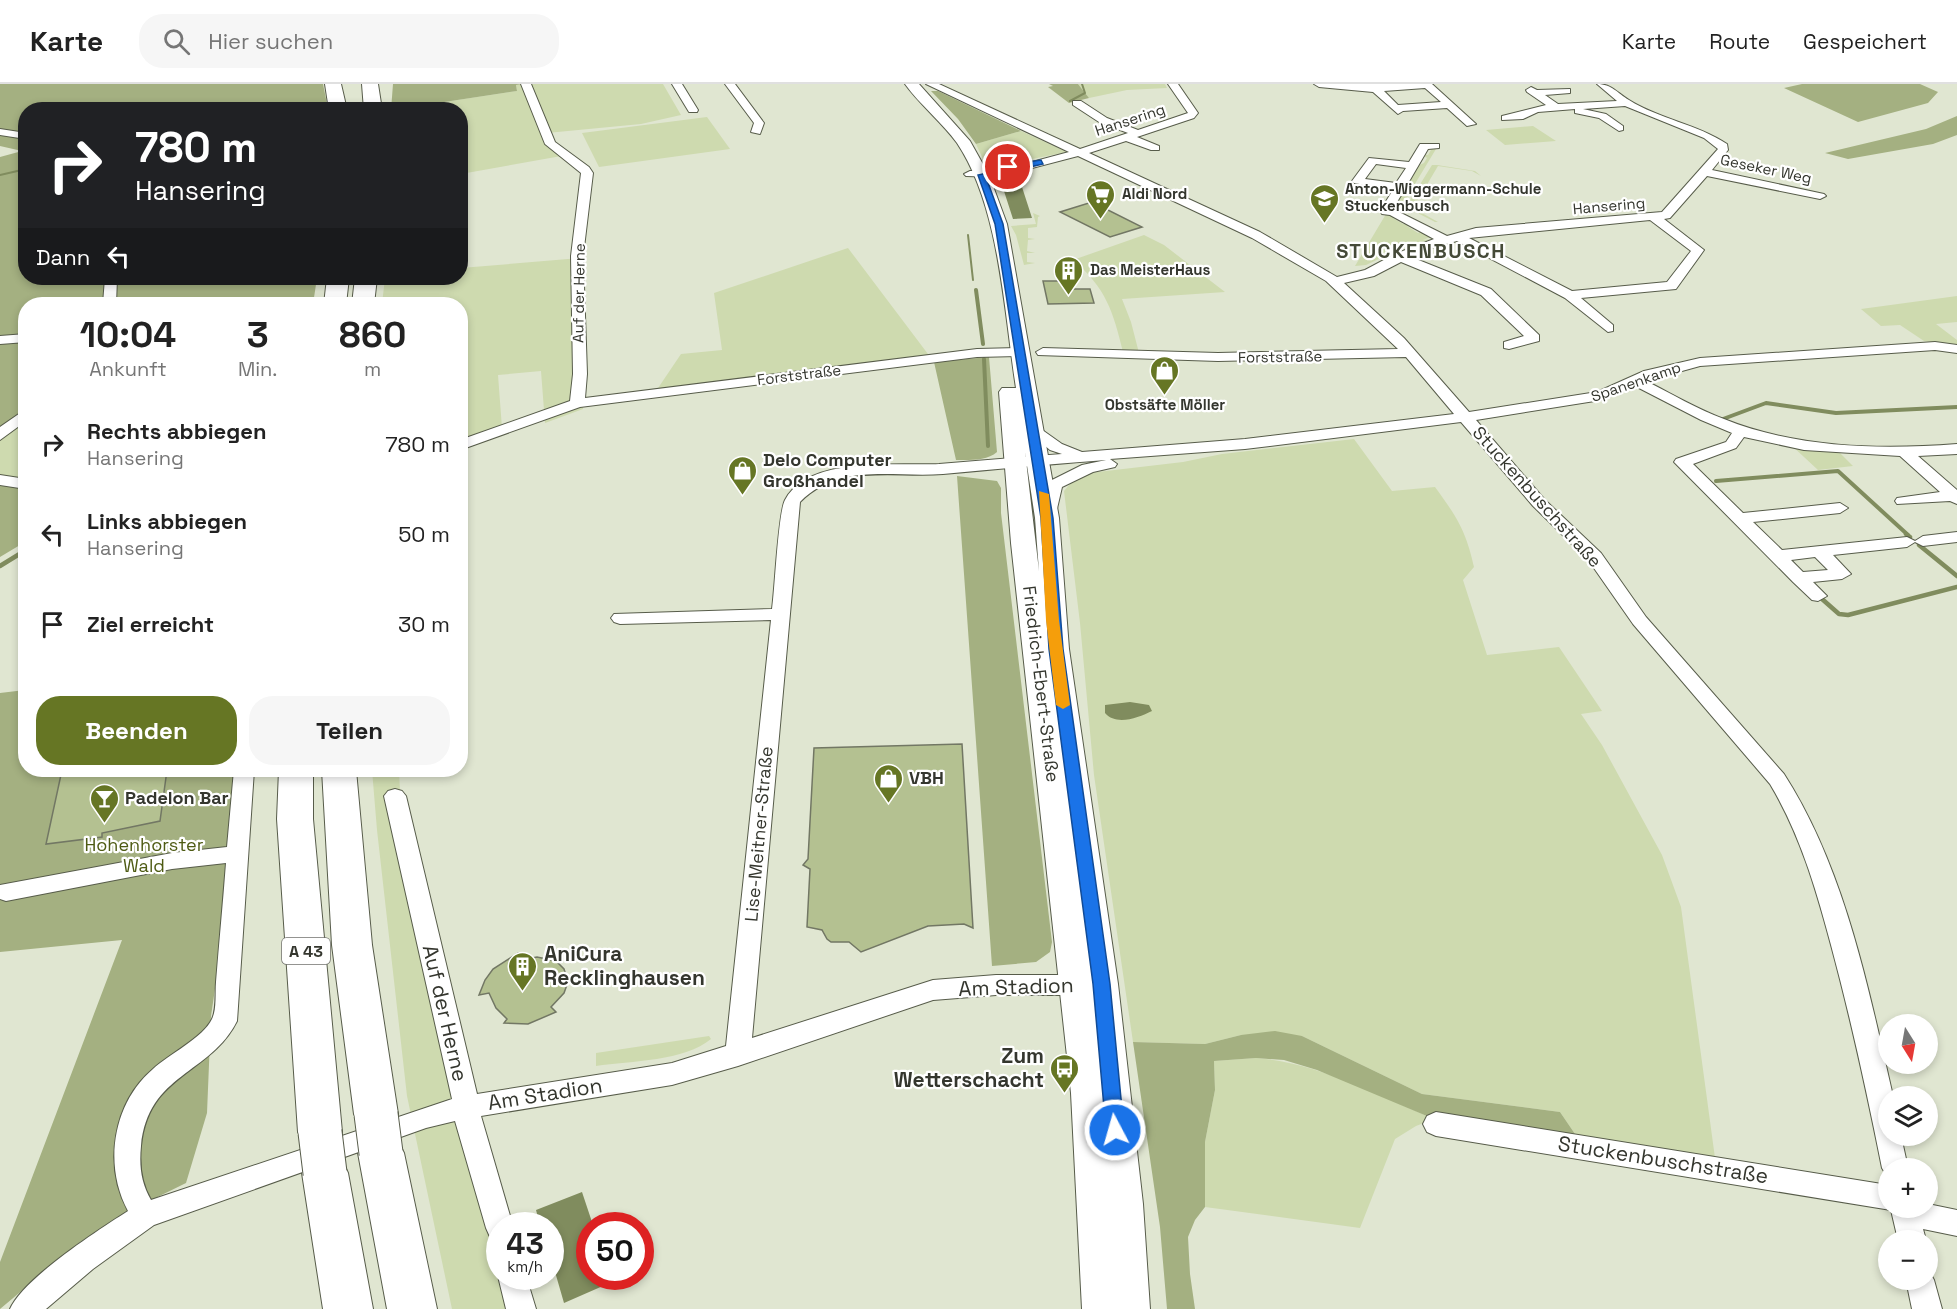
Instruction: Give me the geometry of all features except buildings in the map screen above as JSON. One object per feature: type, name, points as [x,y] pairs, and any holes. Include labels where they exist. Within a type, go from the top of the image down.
[{"type":"highway","points":[[333,84],[336,102]]},
{"type":"highway","points":[[350,84],[351,102]]},
{"type":"highway","points":[[370,84],[372,102]]},
{"type":"highway","points":[[385,102],[386,84]]},
{"type":"highway","name":"A 43","points":[[296,777],[295,819],[322,1153],[348,1309]]},
{"type":"highway","name":"A 43","points":[[340,777],[352,945],[379,1133],[412,1309]]},
{"type":"main road","name":"Friedrich-Ebert-Straße","points":[[907,84],[940,122],[977,173]]},
{"type":"main road","name":"Friedrich-Ebert-Straße","points":[[912,84],[958,134],[977,173],[991,230],[1031,427],[1027,465],[1047,518],[1056,649],[1089,984],[1089,1093],[1102,1309]]},
{"type":"main road","name":"Friedrich-Ebert-Straße","points":[[1015,352],[1089,984],[1124,1204],[1130,1309]]},
{"type":"street","name":"Auf der Herne","points":[[526,84],[550,144],[585,169],[587,173],[577,256],[580,374],[577,403]]},
{"type":"street","points":[[677,84],[693,110]]},
{"type":"street","points":[[730,84],[759,123],[756,132]]},
{"type":"street","name":"Stuckenbuschstraße","points":[[931,84],[1256,235],[1335,281],[1410,353],[1539,503],[1563,523],[1625,595],[1639,620],[1784,789],[1825,878],[1864,1020],[1893,1158]]},
{"type":"street","name":"Hansering","points":[[977,173],[998,174],[1077,153],[1183,119],[1192,113],[1173,84]]},
{"type":"street","points":[[1318,84],[1376,89],[1427,85],[1451,105],[1453,111],[1471,124]]},
{"type":"street","name":"Hansering","points":[[1335,281],[1369,273],[1399,257],[1450,238],[1476,232],[1666,215],[1674,209],[1724,149],[1720,143],[1626,103],[1602,84]]},
{"type":"street","points":[[1376,89],[1397,110],[1451,105]]},
{"type":"street","points":[[1566,92],[1534,92],[1559,108],[1602,116],[1619,128]]},
{"type":"street","points":[[1077,102],[1103,120],[1155,148]]},
{"type":"street","points":[[1506,118],[1523,116],[1536,109],[1626,103]]},
{"type":"street","points":[[0,132],[18,135]]},
{"type":"street","points":[[1435,146],[1424,146],[1410,165],[1386,211],[1394,212],[1570,295],[1608,328]]},
{"type":"street","points":[[1398,187],[1358,181],[1373,160],[1410,165]]},
{"type":"street","name":"Geseker Weg","points":[[1706,172],[1820,196]]},
{"type":"street","points":[[1570,295],[1671,286],[1698,250],[1654,217]]},
{"type":"street","points":[[1399,257],[1486,292],[1534,338],[1509,345]]},
{"type":"street","points":[[0,340],[18,339]]},
{"type":"street","name":"Spanenkamp","points":[[1027,465],[1179,456],[1245,444],[1465,418],[1585,400],[1601,396],[1634,380],[1666,369],[1700,362],[1925,347],[1957,349]]},
{"type":"street","name":"Forststraße","points":[[577,403],[966,354],[1015,352]]},
{"type":"street","name":"Forststraße","points":[[1043,352],[1218,357],[1410,353]]},
{"type":"street","points":[[1634,380],[1718,422],[1817,446],[1906,454],[1957,449]]},
{"type":"street","points":[[468,443],[577,403]]},
{"type":"street","points":[[0,435],[18,420]]},
{"type":"street","name":"Spanenkamp","points":[[1031,427],[1056,447],[1072,453],[1107,459]]},
{"type":"street","points":[[1742,429],[1731,446],[1682,462],[1818,596]]},
{"type":"street","points":[[1906,454],[1956,497]]},
{"type":"street","name":"Spanenkamp","points":[[1047,518],[1054,485],[1107,459]]},
{"type":"street","name":"Lise-Meitner-Straße","points":[[738,1055],[779,614],[792,501],[809,484],[840,472],[1027,465]]},
{"type":"street","points":[[0,480],[18,483]]},
{"type":"street","points":[[1903,501],[1956,497]]},
{"type":"street","points":[[1740,518],[1839,508]]},
{"type":"street","points":[[1778,556],[1957,537]]},
{"type":"street","points":[[1799,578],[1842,574],[1820,552]]},
{"type":"street","points":[[620,618],[779,614]]},
{"type":"street","points":[[145,1215],[129,1184],[127,1160],[131,1122],[141,1098],[161,1077],[215,1035],[225,1021],[244,777]]},
{"type":"street","name":"Auf der Herne","points":[[395,796],[463,1084],[465,1107],[495,1212]]},
{"type":"street","points":[[6,892],[172,861],[238,854]]},
{"type":"street","name":"Am Stadion","points":[[25,1309],[74,1264],[105,1240],[145,1215],[426,1117],[465,1107],[672,1074],[738,1055],[933,990],[996,985],[1089,984]]},
{"type":"street","name":"Stuckenbuschstraße","points":[[1436,1124],[1878,1202]]},
{"type":"street","name":"Stuckenbuschstraße","points":[[1938,1217],[1957,1223]]},
{"type":"street","points":[[516,1290],[521,1309]]},
{"type":"street","points":[[1922,1290],[1927,1309]]},
{"type":"shaded area","points":[[663,84],[681,115],[641,124],[547,133],[567,155],[468,173],[468,102],[444,102],[517,91],[516,85]]},
{"type":"shaded area","points":[[1078,84],[1165,84],[1167,88],[1127,90],[1089,98]]},
{"type":"shaded area","points":[[707,117],[730,149],[599,167],[582,133]]},
{"type":"shaded area","points":[[1533,126],[1556,141],[1505,145],[1486,130]]},
{"type":"shaded area","points":[[1021,131],[1067,152],[987,168],[976,144]]},
{"type":"shaded area","points":[[1425,149],[1436,149],[1401,207],[1392,208],[1417,166],[1424,163],[1427,158],[1421,154],[1428,155],[1431,150]]},
{"type":"shaded area","points":[[1432,165],[1475,171],[1481,176],[1472,171],[1438,166],[1413,208],[1438,222],[1406,207]]},
{"type":"shaded area","points":[[1022,187],[1032,218],[1013,219],[1003,188]]},
{"type":"shaded area","points":[[1033,213],[1040,216],[1037,227],[1028,228],[1028,238],[1035,239],[1028,240],[1027,251],[1035,253],[1027,253],[1027,262],[1035,263],[1024,265],[1016,235],[1011,226],[1036,224]]},
{"type":"shaded area","points":[[1386,214],[1397,217],[1393,218],[1403,224],[1412,225],[1407,226],[1418,233],[1424,231],[1433,236],[1423,240],[1432,239],[1417,244],[1415,242],[1366,265],[1355,266]]},
{"type":"shaded area","points":[[1144,235],[1164,245],[1225,292],[1122,299],[1139,353],[1123,352],[1107,301],[1093,280],[1073,260]]},
{"type":"shaded area","points":[[848,248],[934,362],[652,397],[681,354],[722,350],[714,293]]},
{"type":"shaded area","points":[[580,258],[583,409],[545,423],[541,371],[498,375],[502,428],[468,440],[468,297],[383,297],[384,285],[468,285],[468,267]]},
{"type":"shaded area","points":[[1957,296],[1957,322],[1936,324],[1957,340],[1957,346],[1924,341],[1900,325],[1881,326],[1861,309]]},
{"type":"shaded area","points":[[18,423],[18,481],[0,478],[0,440]]},
{"type":"shaded area","points":[[1354,439],[1392,491],[1435,487],[1455,516],[1468,544],[1474,567],[1463,580],[1487,655],[1559,647],[1602,711],[1581,714],[1602,745],[1662,855],[1681,907],[1715,1158],[1575,1134],[1560,1112],[1422,1094],[1302,1036],[1241,1035],[1205,1044],[1133,1042],[1094,775],[1080,623],[1064,491],[1074,479],[1089,473],[1183,462],[1222,454]]},
{"type":"shaded area","points":[[1790,444],[1839,452],[1853,466],[1818,470]]},
{"type":"shaded area","points":[[1130,702],[1149,705],[1152,711],[1127,720],[1115,719],[1105,713],[1105,705]]},
{"type":"shaded area","points":[[373,777],[399,777],[401,813],[483,1122],[498,1212],[486,1212],[486,1290],[531,1290],[536,1309],[452,1309],[407,1096]]},
{"type":"shaded area","points":[[709,1036],[711,1039],[700,1046],[672,1056],[596,1066],[596,1053]]},
{"type":"shaded area","points":[[1256,1058],[1302,1066],[1325,1073],[1434,1119],[1416,1126],[1395,1139],[1360,1228],[1205,1207],[1205,1142],[1215,1090],[1214,1061]]},
{"type":"shaded area","points":[[582,1192],[589,1212],[576,1212],[576,1290],[594,1290],[564,1303],[560,1290],[564,1290],[564,1212],[537,1212],[536,1210]]},
{"type":"green space","points":[[0,84],[323,84],[327,102],[18,102],[18,150],[0,146]]},
{"type":"green space","points":[[393,84],[522,84],[516,85],[517,91],[444,102],[392,102]]},
{"type":"green space","points":[[1049,84],[1078,84],[1089,98],[1069,103],[1048,87],[1053,86]]},
{"type":"green space","points":[[1802,84],[1920,84],[1938,92],[1928,103],[1858,122],[1784,88]]},
{"type":"green space","points":[[931,91],[938,91],[1021,131],[976,144],[958,119]]},
{"type":"green space","points":[[1957,116],[1957,135],[1933,144],[1848,159],[1825,153],[1926,129]]},
{"type":"green space","points":[[18,152],[18,285],[316,285],[314,297],[18,297],[18,416],[0,432],[0,157]]},
{"type":"green space","points":[[989,357],[997,452],[983,458],[956,460],[934,362]]},
{"type":"green space","points":[[957,476],[997,481],[1001,488],[1001,513],[1052,942],[1050,952],[1036,962],[992,966]]},
{"type":"green space","points":[[0,483],[18,486],[18,546],[0,557]]},
{"type":"green space","name":"Hohenhorster Wald","points":[[18,691],[18,777],[238,777],[231,880],[211,1016],[207,1113],[186,1183],[121,1215],[80,1242],[0,1309],[0,1262],[122,940],[0,952],[0,693]]},
{"type":"green space","points":[[1275,1031],[1302,1036],[1422,1094],[1560,1112],[1575,1134],[1434,1119],[1317,1070],[1284,1060],[1256,1058],[1214,1061],[1215,1090],[1205,1142],[1205,1207],[1195,1220],[1188,1237],[1195,1309],[1167,1309],[1160,1227],[1133,1042],[1205,1044],[1241,1035]]},
{"type":"waterway","points":[[1070,101],[1085,93],[1082,84]]},
{"type":"waterway","points":[[0,175],[18,171]]},
{"type":"waterway","points":[[968,235],[973,280]]},
{"type":"waterway","points":[[976,290],[983,344]]},
{"type":"waterway","points":[[984,359],[988,446]]},
{"type":"waterway","points":[[1723,419],[1766,403],[1836,413],[1957,407]]},
{"type":"waterway","points":[[1716,481],[1838,471],[1908,535]]},
{"type":"waterway","points":[[1906,534],[1910,537]]},
{"type":"waterway","points":[[1919,545],[1957,576]]},
{"type":"waterway","points":[[0,566],[18,555]]},
{"type":"waterway","points":[[1822,599],[1839,614],[1848,615],[1957,587]]},
{"type":"slow traffic","points":[[1043,494],[1047,518],[1053,620],[1063,705]]},
{"type":"place","name":"Aldi Nord","points":[[1101,220]]},
{"type":"place","name":"Anton-Wiggermann-Schule Stuckenbusch","points":[[1324,224]]},
{"type":"place","name":"Das MeisterHaus","points":[[1069,296]]},
{"type":"place","name":"Obstsäfte Möller","points":[[1165,396]]},
{"type":"place","name":"Delo Computer Großhandel","points":[[742,496]]},
{"type":"place","name":"VBH","points":[[888,804]]},
{"type":"place","name":"Padelon Bar","points":[[104,824]]},
{"type":"place","name":"AniCura Recklinghausen","points":[[523,992]]},
{"type":"place","name":"Zum Wetterschacht","points":[[1065,1094]]},
{"type":"district","name":"STUCKENBUSCH","points":[[1421,251]]},
{"type":"route","points":[[1008,167],[1041,162],[998,174],[981,175],[999,224],[1047,518],[1049,574],[1056,649],[1101,984],[1115,1130]]}]
